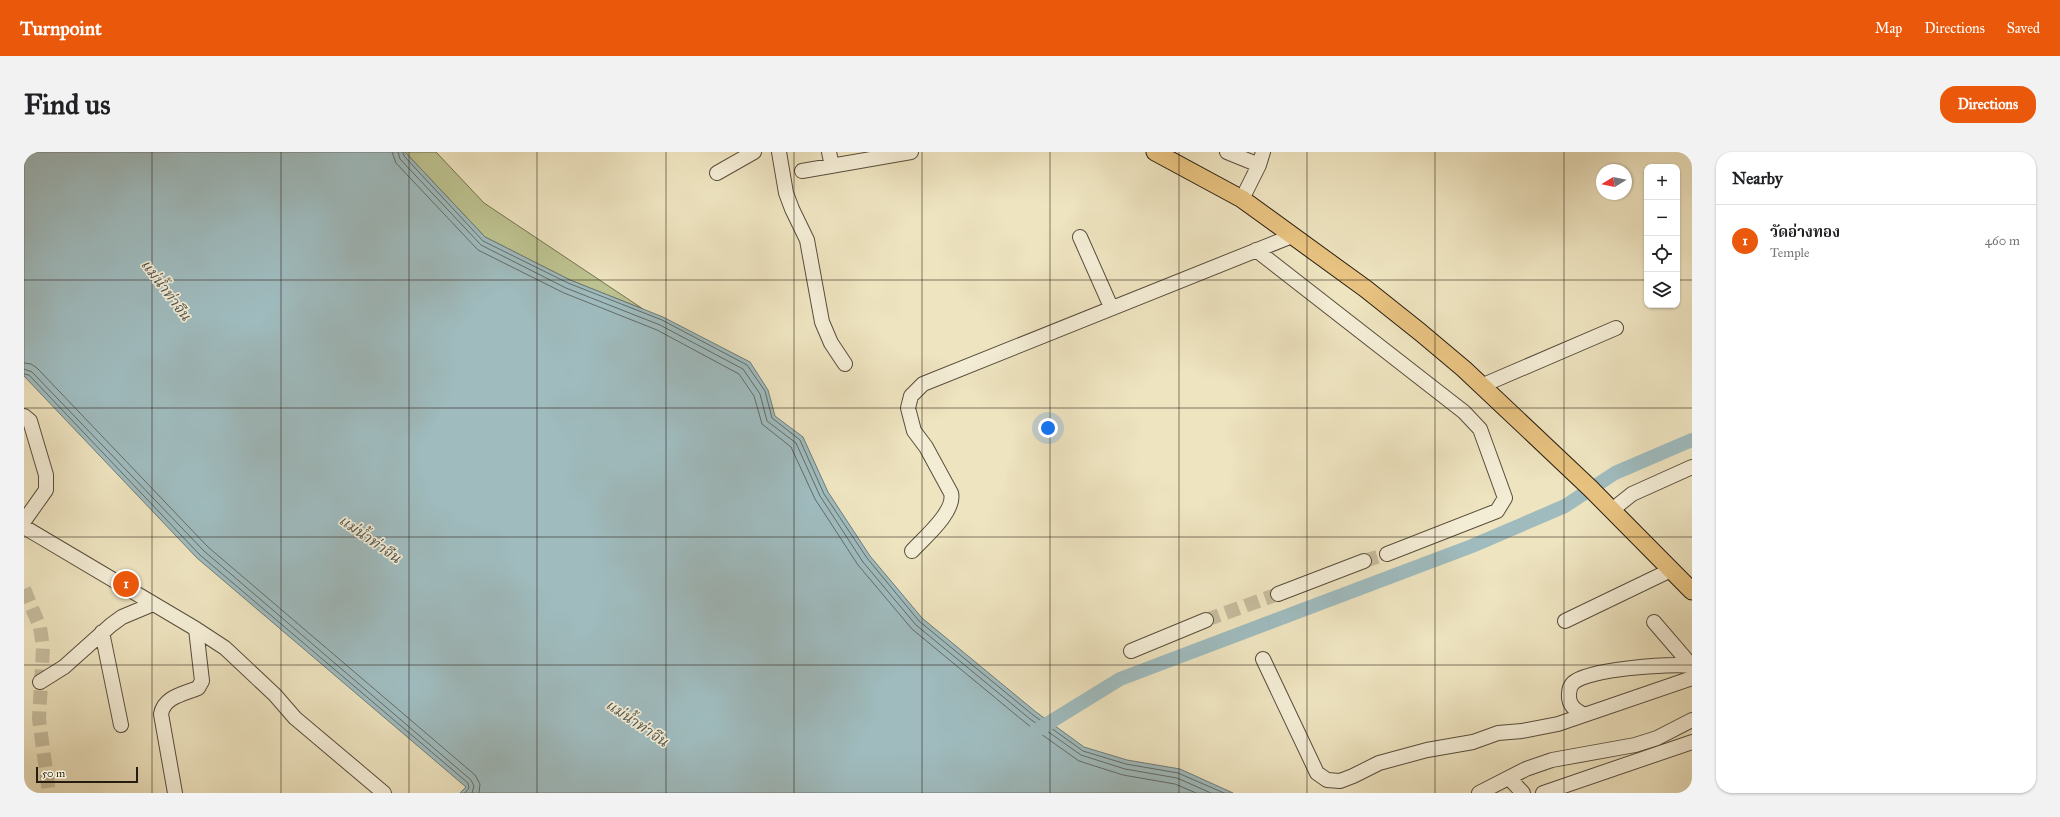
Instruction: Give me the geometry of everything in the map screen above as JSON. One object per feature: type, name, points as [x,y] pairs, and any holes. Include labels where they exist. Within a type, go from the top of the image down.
[{"type":"main road","points":[[1159,153],[1242,199],[1420,332],[1481,386],[1594,492],[1692,591]]},
{"type":"street","points":[[717,172],[754,152]]},
{"type":"street","points":[[779,152],[786,193],[807,240],[822,322],[831,343],[845,364]]},
{"type":"street","points":[[802,171],[830,159],[910,152]]},
{"type":"street","points":[[1227,152],[1261,158],[1242,199]]},
{"type":"street","points":[[912,551],[949,510],[953,500],[951,493],[926,447],[914,431],[908,408],[911,396],[923,384],[1111,307],[1292,236]]},
{"type":"street","points":[[1080,237],[1111,307]]},
{"type":"street","points":[[1256,250],[1464,412],[1480,429],[1505,498],[1497,511],[1387,554]]},
{"type":"street","points":[[1481,386],[1616,328]]},
{"type":"street","points":[[24,416],[30,421],[46,475],[46,490],[24,521]]},
{"type":"street","points":[[1612,510],[1632,494],[1692,467]]},
{"type":"street","points":[[24,527],[196,629],[224,648],[275,695],[295,718],[384,793]]},
{"type":"street","points":[[1278,594],[1364,561]]},
{"type":"street","points":[[1565,621],[1671,570]]},
{"type":"street","points":[[40,682],[64,667],[102,632],[122,617],[153,604]]},
{"type":"street","points":[[1131,651],[1206,620]]},
{"type":"street","points":[[1654,622],[1692,669]]},
{"type":"street","points":[[174,793],[161,714],[163,706],[171,698],[198,688],[202,681],[196,629]]},
{"type":"street","points":[[102,632],[121,725]]},
{"type":"street","points":[[1263,659],[1309,760],[1317,773],[1327,780],[1340,780],[1353,776],[1379,763],[1427,750],[1473,742],[1498,733],[1522,731],[1558,724],[1584,715],[1692,669]]},
{"type":"street","points":[[1584,715],[1572,707],[1568,698],[1569,688],[1574,682],[1588,676],[1642,665],[1692,669]]},
{"type":"street","points":[[1479,793],[1509,778],[1552,760],[1587,752],[1612,750],[1657,738],[1692,720]]},
{"type":"street","points":[[1543,793],[1692,742]]},
{"type":"street","points":[[1509,778],[1523,793]]},
{"type":"green space","points":[[405,152],[436,152],[484,203],[643,309],[570,280],[485,237]]},
{"type":"water","name":"แม่น้ำท่าจีน","points":[[24,152],[405,152],[485,237],[570,280],[663,317],[750,362],[768,390],[775,416],[803,437],[828,492],[870,556],[922,618],[1036,712],[1084,747],[1127,760],[1180,769],[1233,793],[460,793],[466,787],[197,558],[24,376]]},
{"type":"waterway","points":[[1034,732],[1120,679],[1472,546],[1565,506],[1615,473],[1692,440]]},
{"type":"tunnel","points":[[1364,561],[1387,554]]},
{"type":"tunnel","points":[[24,589],[40,627],[43,648],[39,719],[49,793]]},
{"type":"tunnel","points":[[1206,620],[1278,594]]},
{"type":"place","name":"วัดอ่างทอง","points":[[126,584]]}]
